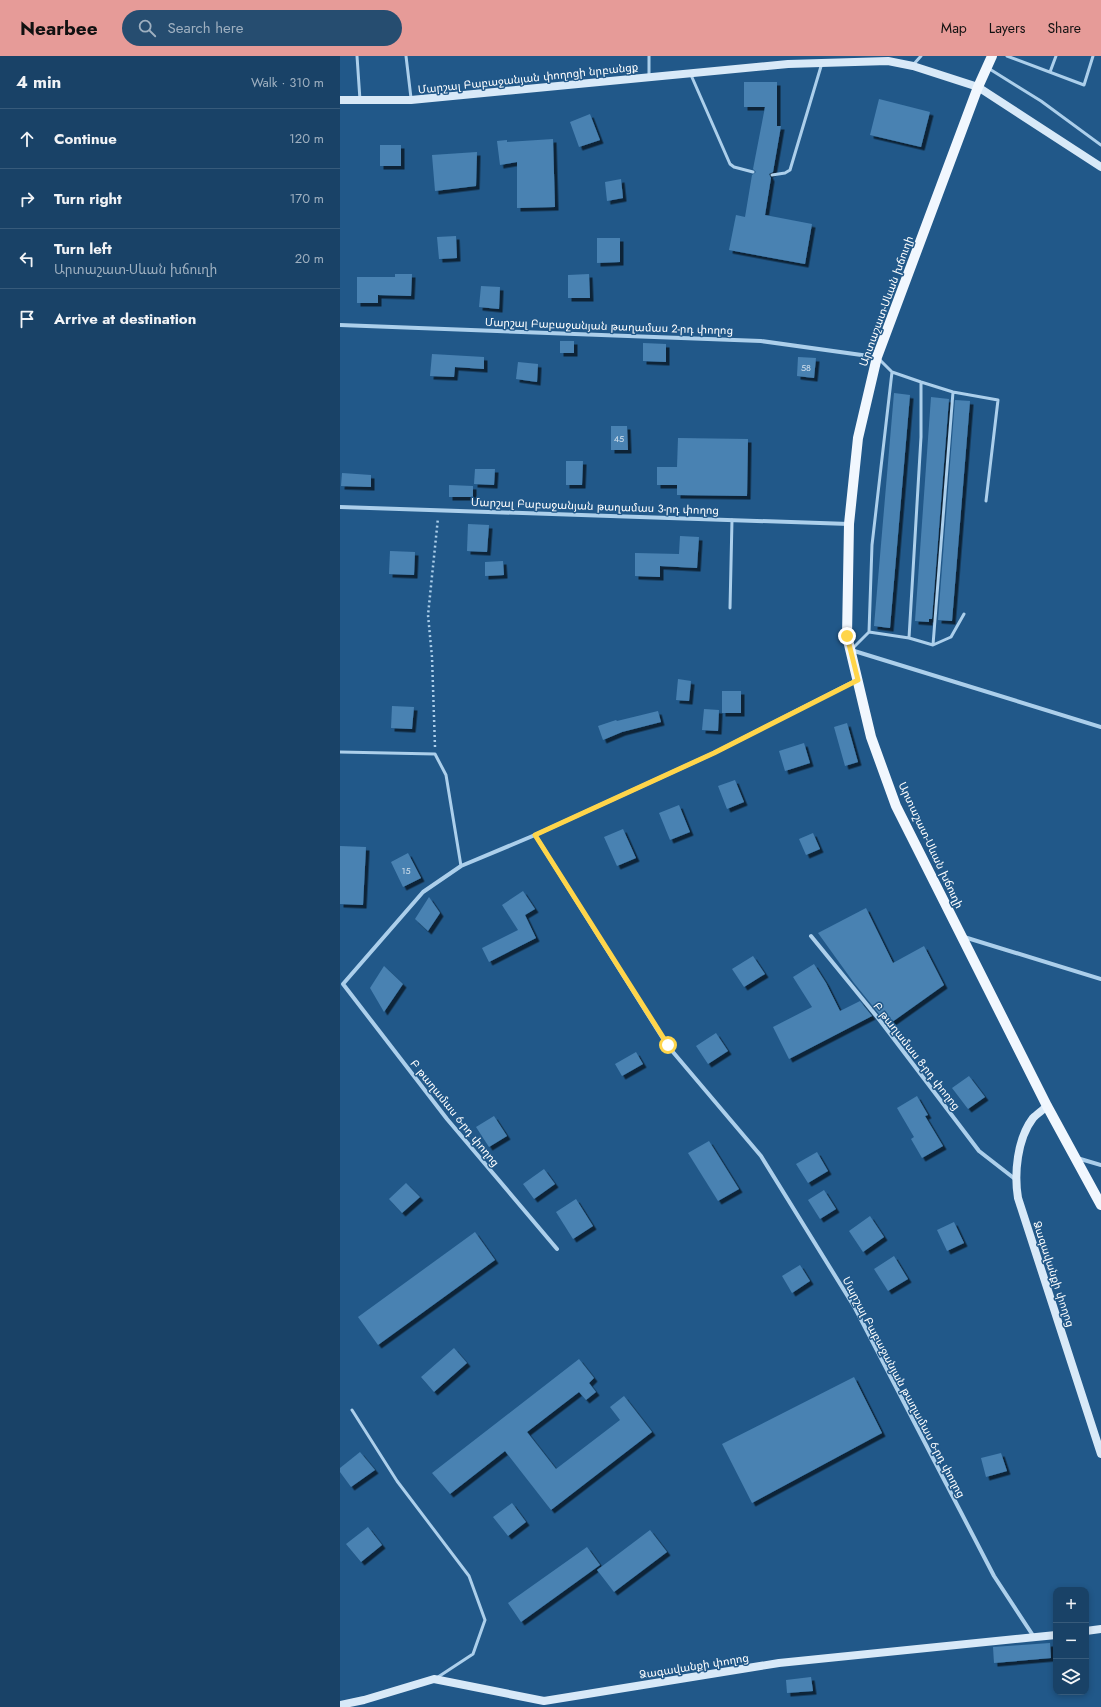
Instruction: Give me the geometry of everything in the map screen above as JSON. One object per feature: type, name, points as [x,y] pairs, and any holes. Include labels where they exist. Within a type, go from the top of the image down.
[{"type":"main road","name":"Արտաշատ-Սևան խճուղի","points":[[992,56],[978,87],[877,357],[858,438],[849,524],[847,636],[871,737],[896,806],[1047,1106],[1101,1205]]},
{"type":"street","name":"Մարշալ Բաբաջանյան փողոցի նրբանցք","points":[[340,100],[411,100],[691,73],[822,62],[888,59],[978,87],[1101,167]]},
{"type":"street","name":"Մարշալ Բաբաջանյան թաղամաս 2-րդ փողոց","points":[[340,325],[761,341],[877,357]]},
{"type":"street","name":"Մարշալ Բաբաջանյան թաղամաս 3-րդ փողոց","points":[[340,507],[849,524]]},
{"type":"street","points":[[850,650],[1101,727]]},
{"type":"street","points":[[342,984],[423,892],[461,866],[535,835],[714,753],[858,680]]},
{"type":"street","name":"Մարշալ Բաբաջանյան թաղամաս 6-րդ փողոց","points":[[535,835],[668,1045],[761,1156],[855,1308],[994,1576],[1034,1637]]},
{"type":"street","name":"Բ թաղամաս 8-րդ փողոց","points":[[811,936],[878,1018],[979,1151],[1015,1180]]},
{"type":"street","points":[[961,936],[1101,979]]},
{"type":"street","name":"Բ թաղամաս 6-րդ փողոց","points":[[342,984],[447,1119],[557,1249]]},
{"type":"street","name":"Ձագավանքի փողոց","points":[[1047,1106],[1033,1119],[1025,1134],[1017,1160],[1015,1180],[1018,1198],[1101,1454]]},
{"type":"street","points":[[1076,1157],[1101,1165]]},
{"type":"street","points":[[1089,1631],[1101,1629]]},
{"type":"street","name":"Ձագավանքի փողոց","points":[[340,1705],[364,1700],[434,1679],[544,1701],[779,1663],[1053,1635]]},
{"type":"lane","points":[[357,56],[360,100]]},
{"type":"lane","points":[[406,56],[411,100]]},
{"type":"lane","points":[[649,56],[649,77]]},
{"type":"lane","points":[[913,66],[921,56]]},
{"type":"lane","points":[[1007,56],[1084,85],[1093,56]]},
{"type":"lane","points":[[1050,72],[1056,56]]},
{"type":"lane","points":[[772,175],[785,173],[790,170],[822,62]]},
{"type":"lane","points":[[986,67],[1042,101],[1101,145]]},
{"type":"lane","points":[[691,73],[730,164],[734,167],[753,172]]},
{"type":"lane","points":[[877,357],[892,372],[920,382],[953,392],[998,400],[986,501]]},
{"type":"lane","points":[[850,650],[869,632],[872,545],[892,372]]},
{"type":"lane","points":[[909,638],[921,437],[920,382]]},
{"type":"lane","points":[[933,645],[953,392]]},
{"type":"lane","points":[[730,608],[732,520]]},
{"type":"lane","points":[[869,632],[909,638],[933,645],[951,637],[964,614]]},
{"type":"lane","points":[[340,752],[435,754],[446,775],[461,866]]},
{"type":"lane","points":[[352,1410],[398,1481],[469,1576],[485,1620],[473,1654],[434,1679]]},
{"type":"path","points":[[435,754],[432,657],[428,614],[438,510]]},
{"type":"building","points":[[744,82],[777,82],[777,126],[781,126],[773,172],[769,174],[771,178],[765,215],[812,224],[805,264],[729,250],[736,215],[745,217],[752,175],[756,172],[753,169],[765,107],[744,107]]},
{"type":"building","points":[[879,99],[930,112],[921,147],[870,135]]},
{"type":"building","points":[[590,114],[600,140],[579,147],[570,122]]},
{"type":"building","points":[[553,139],[555,207],[517,208],[517,162],[500,165],[497,141],[507,140],[507,142]]},
{"type":"building","points":[[380,145],[401,145],[401,166],[380,166]]},
{"type":"building","points":[[477,152],[476,186],[435,191],[432,155]]},
{"type":"building","points":[[621,179],[623,198],[607,201],[605,182]]},
{"type":"building","points":[[456,236],[457,258],[439,259],[437,237]]},
{"type":"building","points":[[597,238],[620,238],[620,262],[597,263]]},
{"type":"building","points":[[395,274],[412,274],[411,296],[378,295],[378,303],[357,303],[357,277],[395,277]]},
{"type":"building","points":[[589,274],[590,298],[568,298],[568,275]]},
{"type":"building","points":[[481,286],[500,287],[499,309],[479,307]]},
{"type":"building","points":[[560,341],[574,341],[574,353],[560,353]]},
{"type":"building","points":[[643,343],[666,344],[666,362],[643,361]]},
{"type":"building","points":[[432,354],[484,357],[484,369],[455,367],[454,377],[430,376]]},
{"type":"building","points":[[798,357],[816,358],[814,378],[797,376]]},
{"type":"building","points":[[518,362],[538,364],[537,382],[516,379]]},
{"type":"building","points":[[894,393],[910,395],[890,628],[874,626]]},
{"type":"building","points":[[931,397],[949,399],[932,619],[929,619],[929,622],[915,621]]},
{"type":"building","points":[[955,400],[970,401],[952,621],[938,620]]},
{"type":"building","points":[[611,426],[627,426],[628,450],[611,450]]},
{"type":"building","points":[[678,438],[748,439],[747,496],[677,495],[677,485],[657,485],[657,467],[677,467]]},
{"type":"building","points":[[566,461],[583,461],[582,485],[566,485]]},
{"type":"building","points":[[475,469],[495,469],[494,485],[474,484]]},
{"type":"building","points":[[342,473],[371,475],[371,487],[341,486]]},
{"type":"building","points":[[449,485],[473,486],[473,497],[449,497]]},
{"type":"building","points":[[468,524],[489,525],[487,552],[467,551]]},
{"type":"building","points":[[680,536],[699,537],[697,568],[660,566],[660,577],[635,576],[635,553],[679,554]]},
{"type":"building","points":[[390,551],[415,552],[414,575],[389,574]]},
{"type":"building","points":[[503,561],[504,575],[485,576],[485,562]]},
{"type":"building","points":[[678,679],[691,681],[689,701],[676,700]]},
{"type":"building","points":[[722,691],[741,691],[741,713],[722,713]]},
{"type":"building","points":[[392,706],[414,707],[412,729],[391,728]]},
{"type":"building","points":[[704,709],[719,710],[718,731],[702,730]]},
{"type":"building","points":[[658,711],[661,722],[622,732],[603,740],[598,726],[616,720]]},
{"type":"building","points":[[847,723],[858,762],[845,766],[834,727]]},
{"type":"building","points":[[804,743],[810,763],[785,771],[779,751]]},
{"type":"building","points":[[735,780],[744,802],[727,809],[718,786]]},
{"type":"building","points":[[679,805],[690,832],[670,840],[659,813]]},
{"type":"building","points":[[623,829],[636,858],[617,866],[604,837]]},
{"type":"building","points":[[813,833],[820,849],[806,855],[799,839]]},
{"type":"building","points":[[340,846],[366,847],[363,905],[340,904]]},
{"type":"building","points":[[408,853],[421,878],[403,887],[391,862]]},
{"type":"building","points":[[523,891],[535,909],[525,915],[536,938],[489,962],[482,948],[518,930],[502,905]]},
{"type":"building","points":[[429,897],[440,913],[428,931],[415,919]]},
{"type":"building","points":[[866,908],[893,963],[924,946],[944,985],[888,1025],[854,983],[818,933]]},
{"type":"building","points":[[753,956],[765,974],[744,987],[732,969]]},
{"type":"building","points":[[814,964],[826,983],[840,1011],[860,1001],[872,1016],[789,1059],[773,1027],[812,1007],[793,977]]},
{"type":"building","points":[[384,966],[403,984],[384,1012],[370,988]]},
{"type":"building","points":[[716,1033],[728,1051],[708,1064],[696,1046]]},
{"type":"building","points":[[636,1052],[643,1064],[622,1076],[615,1064]]},
{"type":"building","points":[[969,1076],[985,1097],[968,1109],[952,1088]]},
{"type":"building","points":[[917,1096],[928,1115],[925,1116],[943,1146],[922,1158],[911,1139],[914,1137],[897,1108]]},
{"type":"building","points":[[494,1116],[507,1136],[489,1147],[476,1127]]},
{"type":"building","points":[[709,1141],[739,1189],[718,1201],[688,1153]]},
{"type":"building","points":[[817,1152],[828,1171],[808,1183],[796,1164]]},
{"type":"building","points":[[544,1169],[555,1184],[534,1199],[523,1184]]},
{"type":"building","points":[[406,1183],[420,1197],[402,1213],[389,1199]]},
{"type":"building","points":[[824,1190],[836,1209],[820,1219],[808,1200]]},
{"type":"building","points":[[576,1199],[593,1226],[573,1239],[556,1212]]},
{"type":"building","points":[[870,1216],[884,1237],[863,1252],[849,1231]]},
{"type":"building","points":[[954,1222],[964,1243],[947,1251],[937,1230]]},
{"type":"building","points":[[475,1232],[495,1260],[378,1345],[358,1317]]},
{"type":"building","points":[[894,1256],[908,1279],[888,1291],[874,1269]]},
{"type":"building","points":[[800,1265],[810,1281],[792,1293],[782,1276]]},
{"type":"building","points":[[454,1348],[467,1363],[434,1392],[421,1377]]},
{"type":"building","points":[[579,1359],[594,1378],[589,1383],[596,1392],[586,1400],[579,1392],[527,1432],[556,1469],[620,1420],[610,1407],[624,1396],[652,1432],[551,1510],[505,1451],[450,1494],[432,1473]]},
{"type":"building","points":[[854,1377],[882,1433],[752,1503],[722,1444]]},
{"type":"building","points":[[360,1452],[375,1470],[351,1487],[340,1472],[340,1468]]},
{"type":"building","points":[[1001,1453],[1007,1471],[986,1477],[981,1458]]},
{"type":"building","points":[[512,1503],[526,1522],[508,1536],[493,1517]]},
{"type":"building","points":[[368,1527],[382,1545],[361,1562],[346,1544]]},
{"type":"building","points":[[650,1530],[667,1552],[614,1592],[597,1570]]},
{"type":"building","points":[[587,1547],[600,1565],[521,1622],[508,1603]]},
{"type":"building","points":[[1050,1643],[1051,1658],[994,1663],[993,1647]]},
{"type":"building","points":[[811,1677],[813,1691],[787,1693],[786,1680]]},
{"type":"route","points":[[668,1045],[535,835],[714,753],[858,680],[847,636]]}]
